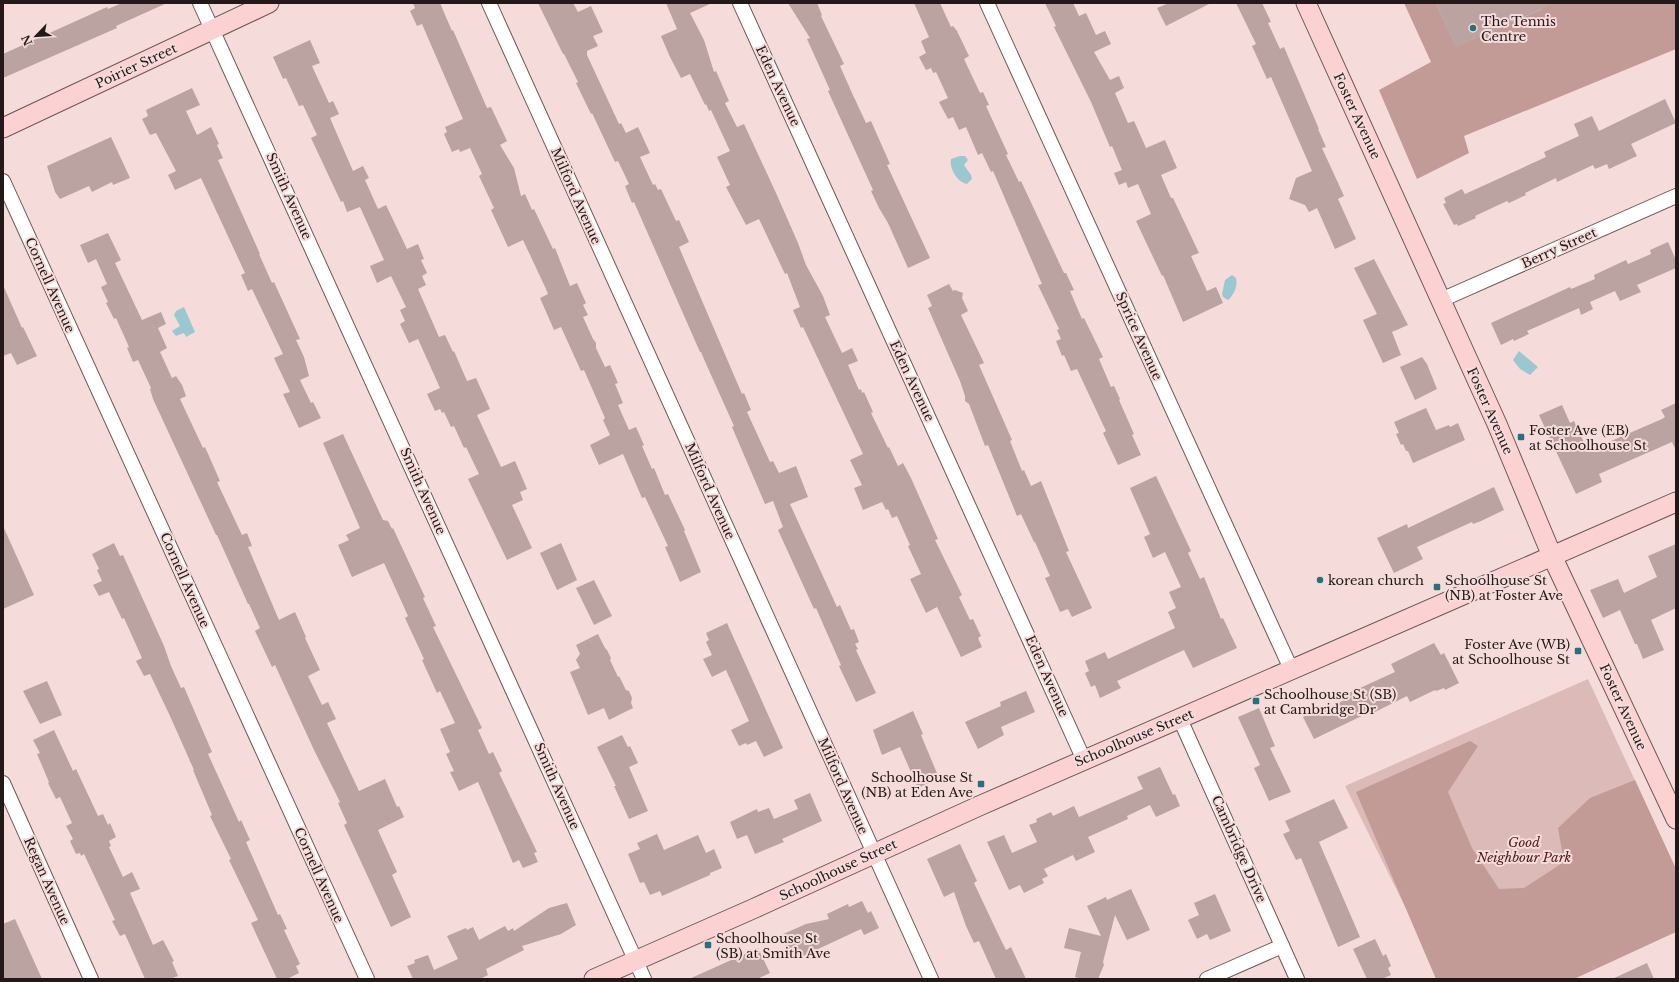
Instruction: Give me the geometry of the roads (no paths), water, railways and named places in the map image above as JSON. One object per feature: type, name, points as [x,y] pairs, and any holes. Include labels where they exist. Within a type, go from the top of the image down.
[{"type":"street","name":"Smith Avenue","points":[[200,3],[644,979]]},
{"type":"street","name":"Poirier Street","points":[[3,128],[269,3]]},
{"type":"street","name":"Milford Avenue","points":[[489,3],[931,979]]},
{"type":"street","name":"Eden Avenue","points":[[740,3],[1084,760]]},
{"type":"street","name":"Sprice Avenue","points":[[987,3],[1291,669]]},
{"type":"street","name":"Foster Avenue","points":[[1306,3],[1497,424],[1552,556],[1676,819]]},
{"type":"street","name":"Cornell Avenue","points":[[3,181],[367,979]]},
{"type":"street","name":"Berry Street","points":[[1441,300],[1676,196]]},
{"type":"street","name":"Schoolhouse Street","points":[[594,979],[755,908],[873,853],[1676,502]]},
{"type":"street","name":"Cambridge Drive","points":[[1180,719],[1297,979]]},
{"type":"street","name":"Regan Avenue","points":[[3,783],[91,979]]},
{"type":"street","points":[[1207,979],[1282,946]]},
{"type":"water","points":[[965,156],[968,160],[964,165],[972,179],[967,184],[963,183],[957,178],[951,166],[951,159]]},
{"type":"water","points":[[1232,275],[1236,278],[1236,287],[1234,293],[1228,300],[1223,297],[1222,294],[1225,280]]},
{"type":"water","points":[[184,307],[195,332],[186,337],[184,333],[176,336],[172,331],[180,326],[174,315],[176,311]]},
{"type":"water","points":[[1519,351],[1538,367],[1530,375],[1520,369],[1513,360]]},
{"type":"place","name":"The Tennis Centre","points":[[1473,28]]},
{"type":"place","name":"Foster Ave (EB) at Schoolhouse St","points":[[1521,437]]},
{"type":"place","name":"korean church","points":[[1320,580]]},
{"type":"place","name":"Schoolhouse St (NB) at Foster Ave","points":[[1437,587]]},
{"type":"place","name":"Foster Ave (WB) at Schoolhouse St","points":[[1578,651]]},
{"type":"place","name":"Schoolhouse St (SB) at Cambridge Dr","points":[[1256,701]]},
{"type":"place","name":"Schoolhouse St (NB) at Eden Ave","points":[[981,784]]},
{"type":"place","name":"Schoolhouse St (SB) at Smith Ave","points":[[708,945]]},
{"type":"park label","name":"Good Neighbour Park","points":[[1524,850]]}]
